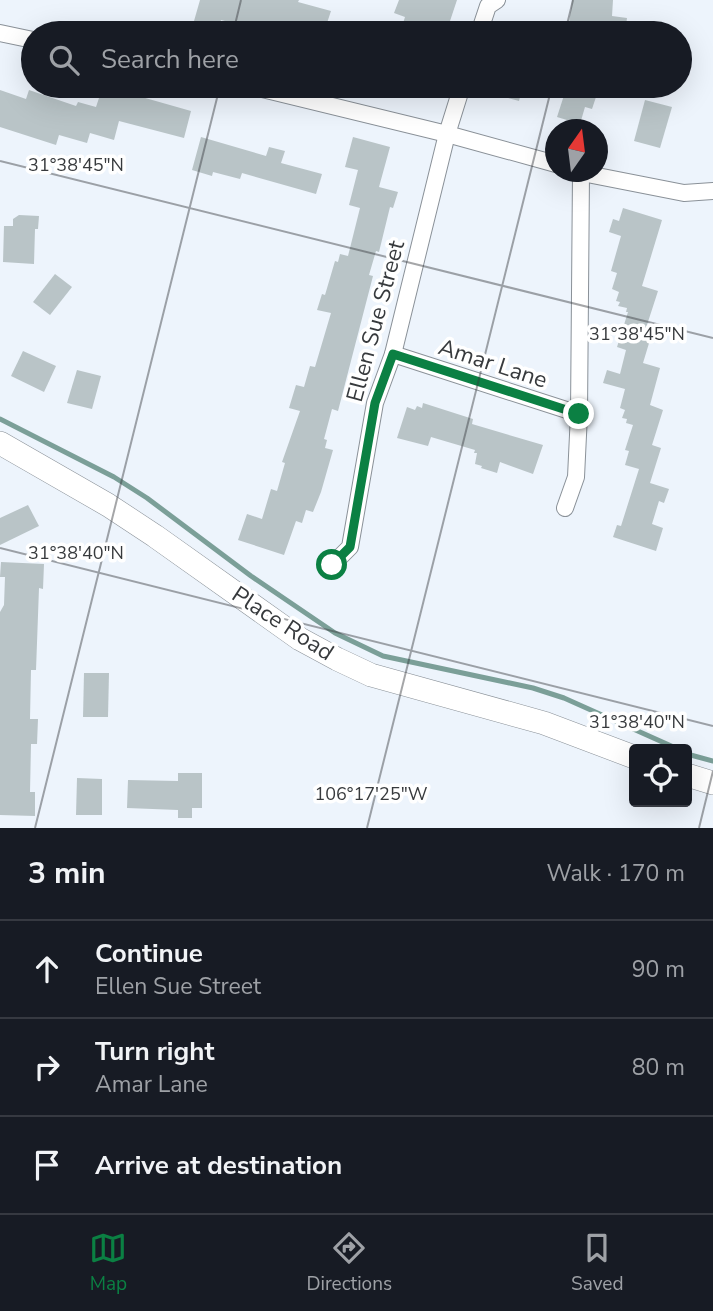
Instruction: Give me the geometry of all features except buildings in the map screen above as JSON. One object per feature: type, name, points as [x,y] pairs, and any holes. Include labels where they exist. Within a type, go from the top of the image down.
[{"type":"street","points":[[483,21],[488,6],[497,0]]},
{"type":"street","points":[[0,33],[21,37]]},
{"type":"street","points":[[299,98],[545,160]]},
{"type":"street","name":"Ellen Sue Street","points":[[332,565],[350,547],[375,403],[393,354],[458,98]]},
{"type":"street","points":[[608,178],[684,192],[713,191]]},
{"type":"street","points":[[565,508],[576,477],[579,414],[579,182]]},
{"type":"street","name":"Amar Lane","points":[[393,354],[579,414]]},
{"type":"street","name":"Place Road","points":[[0,443],[127,517],[300,639],[337,659],[372,675],[532,720],[629,755]]},
{"type":"street","points":[[692,777],[713,783]]},
{"type":"waterway","points":[[0,419],[114,477],[147,498],[251,576],[335,633],[383,656],[533,688],[564,698],[667,744]]},
{"type":"waterway","points":[[692,755],[713,761]]},
{"type":"route","points":[[332,565],[350,547],[375,403],[393,354],[579,414]]}]
